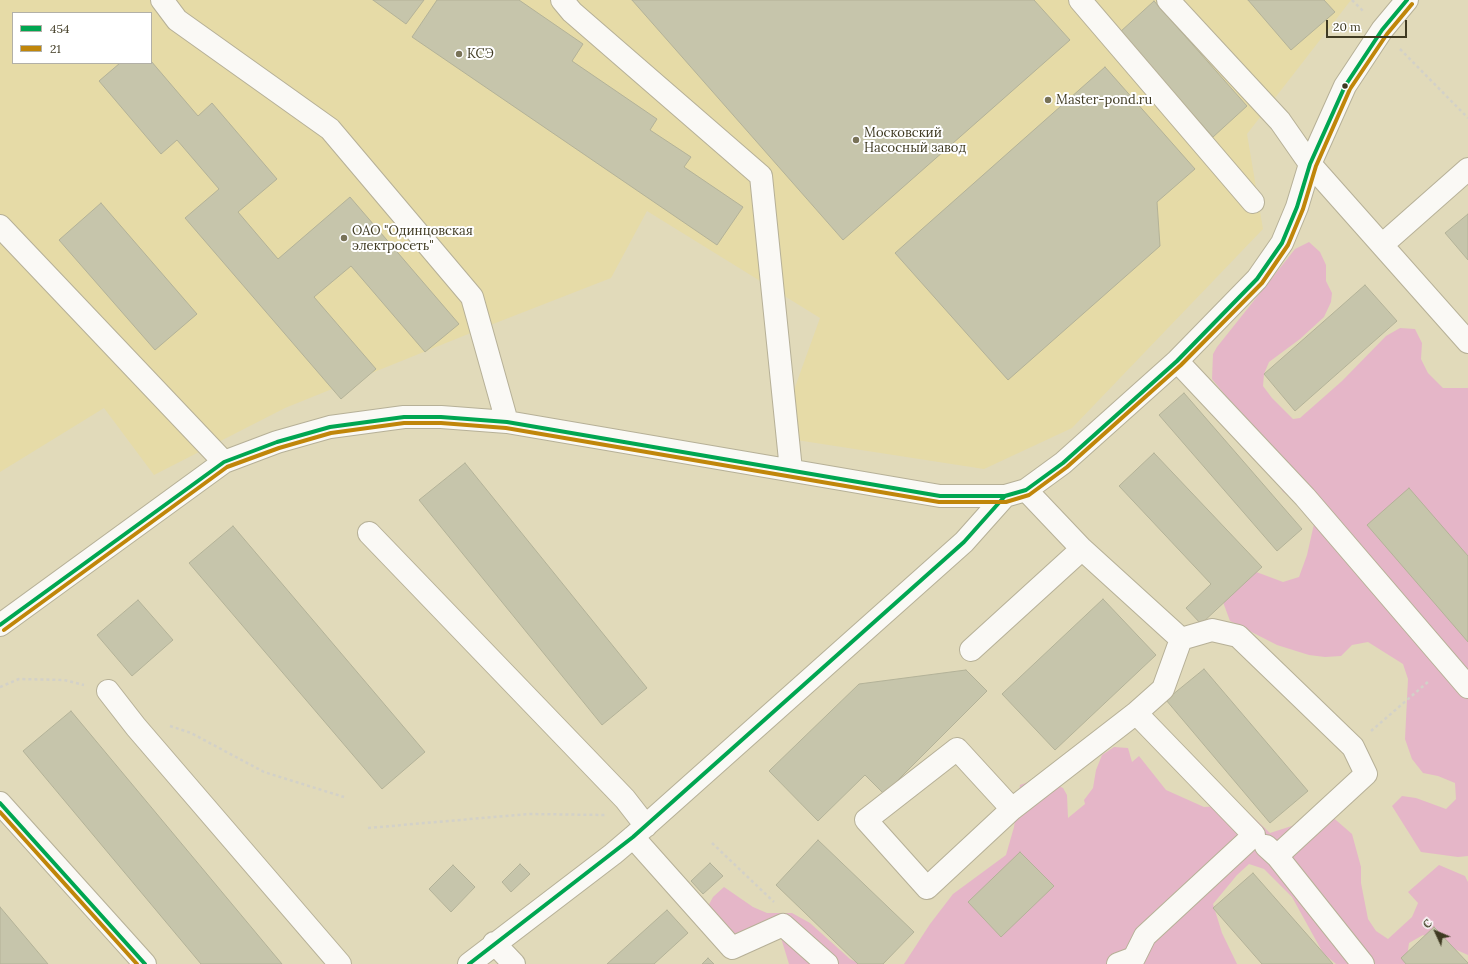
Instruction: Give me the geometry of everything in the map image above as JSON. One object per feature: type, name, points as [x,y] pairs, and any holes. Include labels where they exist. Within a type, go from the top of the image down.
[{"type":"street","points":[[162,0],[177,20],[330,129],[472,297],[507,422]]},
{"type":"street","points":[[562,0],[572,12],[761,176],[790,470]]},
{"type":"street","points":[[1080,0],[1253,202]]},
{"type":"street","points":[[1168,0],[1280,121],[1310,164],[1468,342]]},
{"type":"street","points":[[0,625],[224,462],[277,442],[337,426],[404,417],[441,417],[507,422],[940,496],[1005,496],[1026,490],[1063,463],[1177,361],[1257,279],[1282,243],[1297,207],[1310,164],[1345,86],[1382,30],[1407,0]]},
{"type":"street","points":[[1382,245],[1468,169]]},
{"type":"street","points":[[0,226],[224,462]]},
{"type":"street","points":[[1177,361],[1305,497],[1468,687]]},
{"type":"street","points":[[1026,490],[1082,549],[1181,639]]},
{"type":"street","points":[[469,964],[494,943],[614,854],[964,542],[1005,496]]},
{"type":"street","points":[[369,533],[625,799],[640,831],[732,948],[783,925],[827,964]]},
{"type":"street","points":[[971,650],[1082,549]]},
{"type":"street","points":[[1181,639],[1212,630],[1238,636],[1353,747],[1366,774],[1276,856]]},
{"type":"street","points":[[1012,809],[957,748],[866,820],[928,888],[1012,809],[1136,713],[1163,690],[1181,639]]},
{"type":"street","points":[[108,691],[136,727],[340,964]]},
{"type":"street","points":[[1136,713],[1276,856],[1363,964]]},
{"type":"street","points":[[0,803],[145,964]]},
{"type":"street","points":[[1130,962],[1145,936],[1254,835]]},
{"type":"street","points":[[494,943],[514,964]]},
{"type":"path","points":[[1352,0],[1468,118]]},
{"type":"path","points":[[1353,747],[1448,664]]},
{"type":"path","points":[[0,687],[19,679],[64,680],[108,691]]},
{"type":"path","points":[[136,727],[155,721],[191,733],[264,772],[344,797]]},
{"type":"path","points":[[368,828],[528,814],[606,815]]},
{"type":"path","points":[[712,843],[777,905]]},
{"type":"shaded area","points":[[0,0],[1351,0],[1247,134],[1263,229],[1072,428],[984,469],[777,437],[820,318],[647,211],[611,278],[285,408],[154,475],[104,408],[0,472]]},
{"type":"shaded area","points":[[1309,242],[1320,252],[1326,265],[1326,281],[1332,293],[1331,302],[1324,317],[1300,339],[1269,362],[1264,374],[1263,386],[1272,398],[1293,419],[1300,418],[1342,381],[1386,336],[1400,328],[1415,329],[1422,343],[1421,359],[1428,373],[1443,388],[1468,388],[1468,856],[1458,857],[1421,852],[1392,806],[1402,796],[1416,798],[1446,809],[1456,799],[1455,783],[1438,776],[1423,773],[1412,759],[1405,739],[1408,679],[1403,664],[1368,642],[1352,645],[1341,656],[1325,657],[1309,655],[1277,645],[1230,621],[1213,575],[1251,570],[1283,582],[1299,577],[1307,555],[1314,524],[1298,501],[1283,492],[1251,427],[1212,379],[1213,354],[1217,347],[1295,249]]},
{"type":"shaded area","points":[[1114,747],[1128,748],[1132,762],[1139,756],[1166,790],[1204,807],[1222,806],[1251,815],[1270,833],[1329,814],[1352,834],[1361,867],[1361,883],[1368,919],[1376,931],[1388,939],[1412,917],[1418,903],[1408,892],[1439,865],[1465,876],[1468,882],[1468,955],[1423,935],[1409,943],[1406,964],[1336,964],[1323,953],[1292,897],[1264,869],[1249,864],[1237,875],[1213,904],[1222,933],[1237,964],[904,964],[930,924],[953,894],[1006,855],[1014,827],[1020,785],[1034,780],[1049,781],[1063,788],[1067,795],[1068,818],[1085,804],[1084,800],[1093,788],[1096,770],[1102,755]]},
{"type":"shaded area","points":[[724,887],[753,907],[767,913],[792,913],[810,923],[850,959],[860,964],[789,964],[781,938],[732,936],[705,912],[713,897]]},
{"type":"building","points":[[373,0],[424,0],[406,24]]},
{"type":"building","points":[[437,0],[519,0],[583,44],[572,61],[657,119],[650,130],[691,157],[684,167],[743,207],[717,245],[412,37]]},
{"type":"building","name":"Московский Насосный завод","points":[[632,0],[1034,0],[1070,40],[843,240]]},
{"type":"building","points":[[1248,0],[1324,0],[1335,12],[1291,50]]},
{"type":"building","points":[[1154,1],[1247,106],[1213,137],[1120,32]]},
{"type":"building","name":"ОАО \"Одинцовская электросеть\"","points":[[152,62],[198,116],[212,103],[277,179],[238,212],[278,259],[350,197],[459,324],[425,352],[351,266],[314,297],[376,369],[341,399],[185,218],[219,189],[177,140],[161,154],[99,81],[119,64],[152,64]]},
{"type":"building","points":[[1105,67],[1195,169],[1157,202],[1160,246],[1008,380],[895,253]]},
{"type":"building","points":[[101,203],[197,314],[155,350],[59,240]]},
{"type":"building","points":[[1468,214],[1468,260],[1445,233]]},
{"type":"building","points":[[1365,285],[1397,321],[1295,411],[1264,374]]},
{"type":"building","points":[[1184,393],[1302,529],[1277,551],[1159,415]]},
{"type":"building","points":[[1154,453],[1262,567],[1201,624],[1186,608],[1211,584],[1119,486]]},
{"type":"building","points":[[465,463],[647,688],[602,725],[419,500]]},
{"type":"building","points":[[1409,488],[1468,556],[1468,642],[1367,525]]},
{"type":"building","points":[[233,526],[425,752],[382,789],[189,563]]},
{"type":"building","points":[[1103,599],[1156,655],[1055,750],[1002,694]]},
{"type":"building","points":[[138,600],[173,640],[132,676],[97,635]]},
{"type":"building","points":[[1204,669],[1308,791],[1270,823],[1166,700]]},
{"type":"building","points":[[966,670],[987,691],[884,794],[865,775],[818,821],[769,771],[859,684]]},
{"type":"building","points":[[71,711],[282,964],[201,964],[23,751]]},
{"type":"building","points":[[818,840],[914,932],[883,964],[858,964],[776,885]]},
{"type":"building","points":[[1020,852],[1054,886],[1001,937],[968,902]]},
{"type":"building","points":[[710,863],[723,876],[703,894],[691,881]]},
{"type":"building","points":[[520,864],[530,874],[511,892],[502,882]]},
{"type":"building","points":[[453,865],[475,887],[451,912],[429,889]]},
{"type":"building","points":[[1253,873],[1333,964],[1262,964],[1213,908]]},
{"type":"building","points":[[0,907],[48,964],[0,964]]},
{"type":"building","points":[[667,910],[688,933],[654,964],[607,964]]},
{"type":"building","points":[[1434,927],[1468,964],[1406,964],[1401,958]]},
{"type":"building","points":[[708,958],[714,964],[702,964]]},
{"type":"transit line","name":"454","points":[[0,625],[224,462],[277,442],[330,427],[404,417],[441,417],[507,422],[940,496],[1005,496],[1026,490],[1063,463],[1177,361],[1257,279],[1282,243],[1297,207],[1310,164],[1345,86],[1382,30],[1407,0]]},
{"type":"transit line","name":"21","points":[[4,630],[227,467],[279,448],[331,433],[404,423],[441,423],[506,428],[939,502],[1006,502],[1029,495],[1067,467],[1181,365],[1262,283],[1288,245],[1303,209],[1316,166],[1350,89],[1387,34],[1412,4]]},
{"type":"transit line","name":"454","points":[[469,964],[633,837],[964,542],[1005,496]]},
{"type":"transit line","name":"454","points":[[0,803],[145,964]]},
{"type":"transit line","name":"21","points":[[0,812],[137,964]]},
{"type":"place","name":"КСЭ","points":[[459,54]]},
{"type":"place","name":"Master-pond.ru","points":[[1048,100]]},
{"type":"place","name":"Московский Насосный завод","points":[[856,140]]},
{"type":"place","name":"ОАО \"Одинцовская электросеть\"","points":[[344,238]]}]
